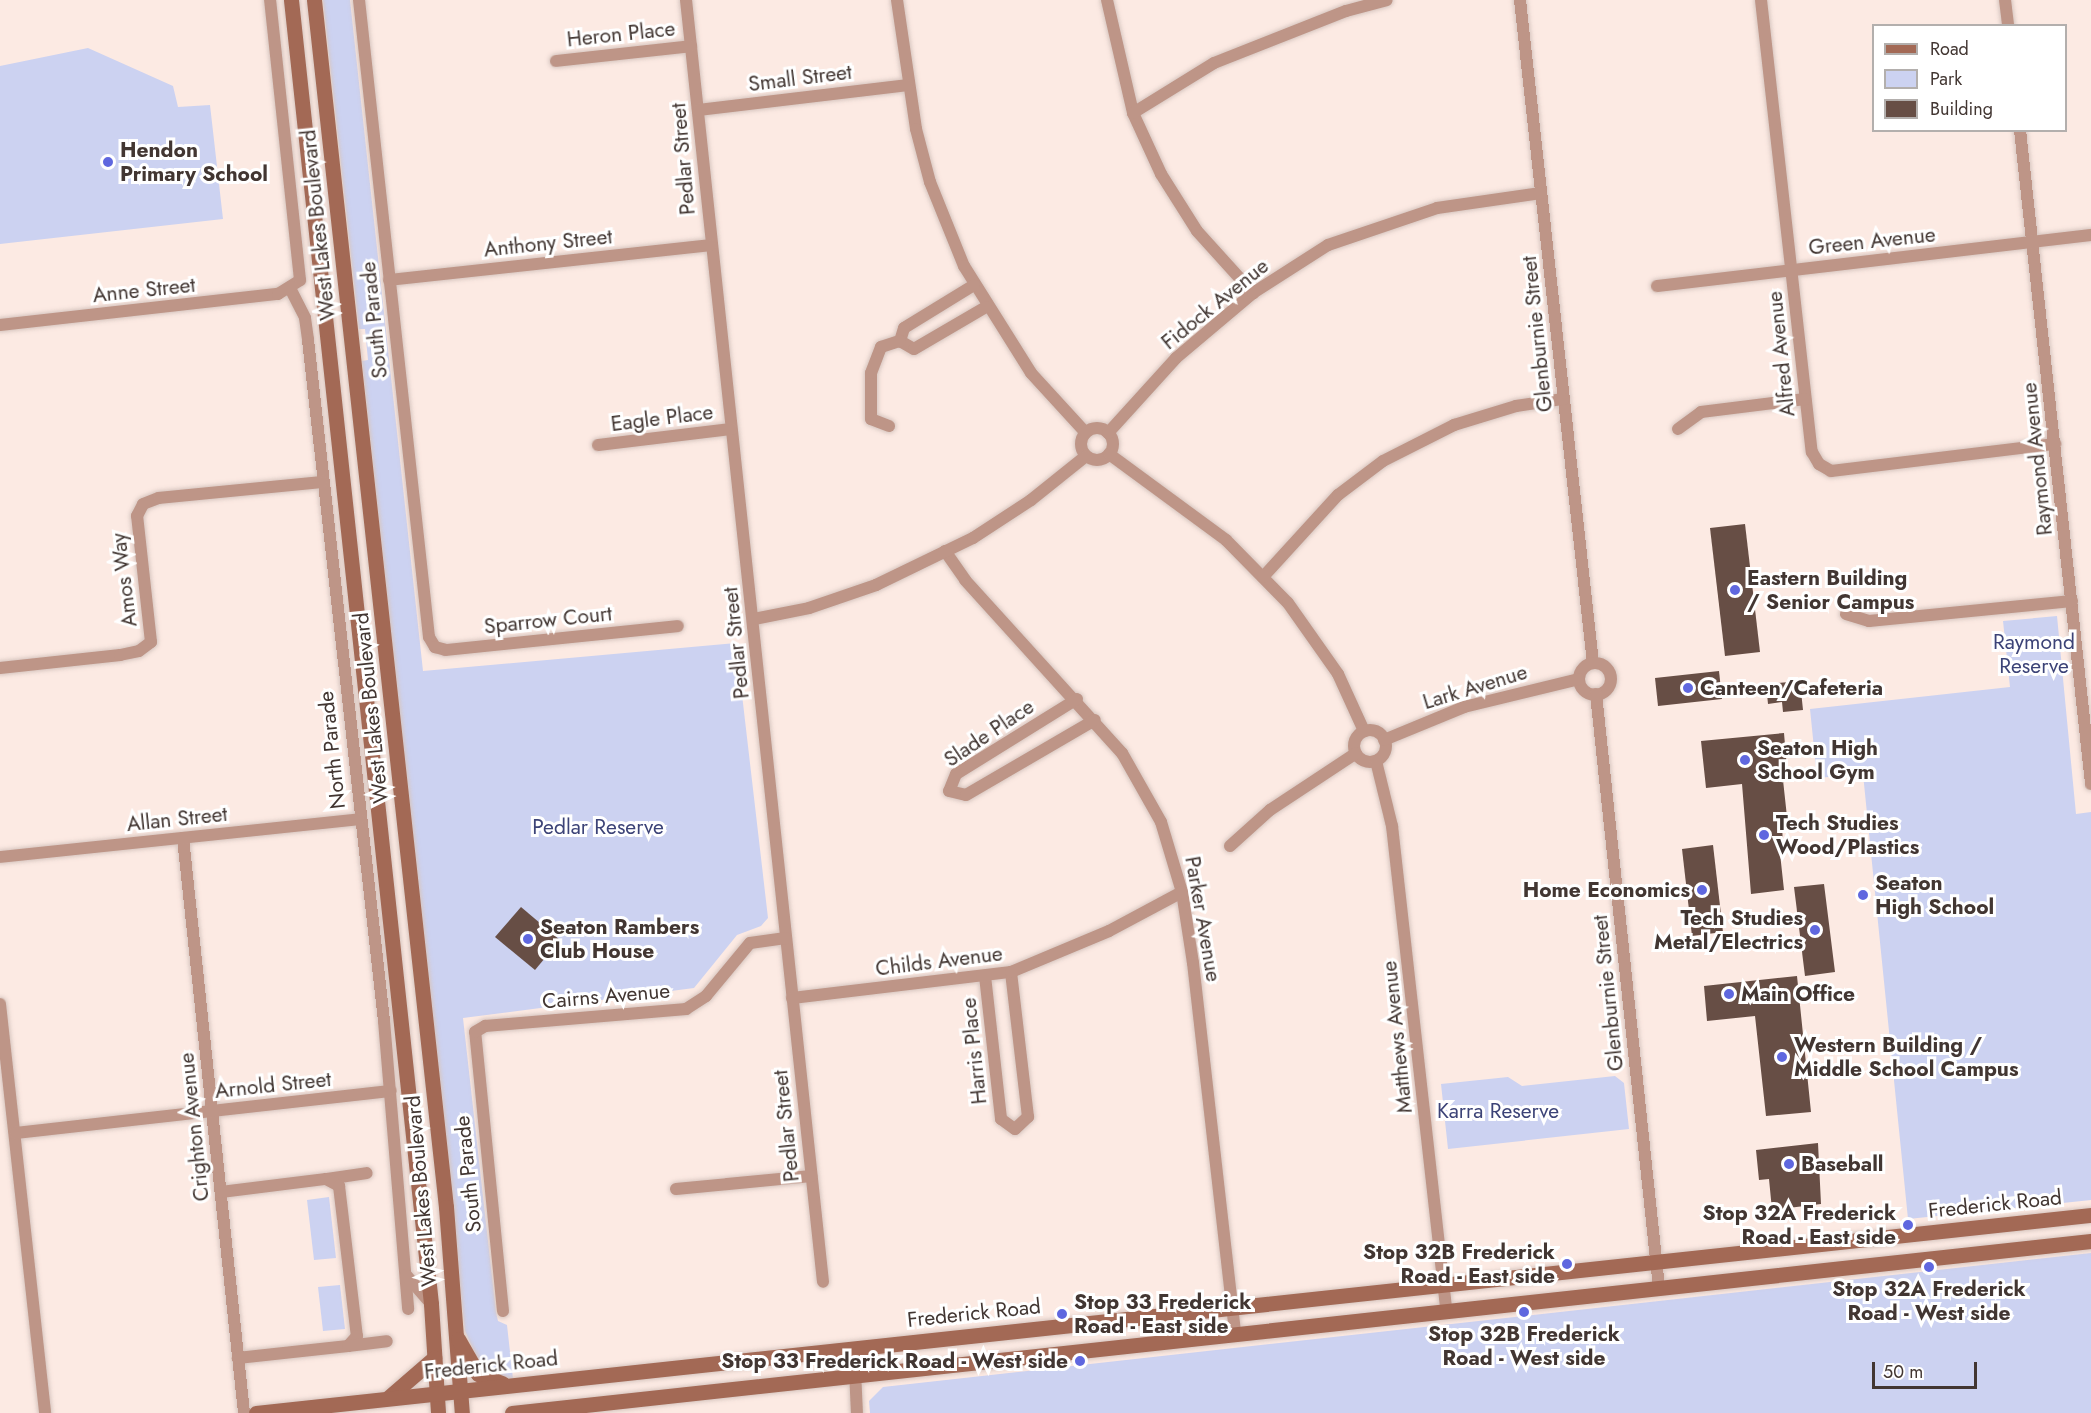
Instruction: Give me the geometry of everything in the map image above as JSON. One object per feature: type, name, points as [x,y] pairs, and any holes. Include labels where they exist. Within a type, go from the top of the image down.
[{"type":"main road","name":"West Lakes Boulevard","points":[[291,0],[431,1304],[438,1413]]},
{"type":"main road","name":"West Lakes Boulevard","points":[[314,0],[446,1207],[462,1413]]},
{"type":"main road","name":"Frederick Road","points":[[256,1413],[1232,1305],[2091,1215]]},
{"type":"main road","points":[[512,1413],[2091,1241]]},
{"type":"main road","points":[[455,1334],[478,1374],[506,1384]]},
{"type":"main road","points":[[388,1398],[434,1358]]},
{"type":"street","points":[[270,0],[300,280],[291,290]]},
{"type":"street","name":"South Parade","points":[[359,0],[429,637]]},
{"type":"street","name":"Pedlar Street","points":[[686,0],[710,245],[754,619],[823,1282]]},
{"type":"street","points":[[897,0],[907,85],[930,182],[974,285],[986,307],[1031,373],[1086,433]]},
{"type":"street","points":[[1107,0],[1133,113],[1161,174],[1197,231],[1253,292]]},
{"type":"street","points":[[1133,113],[1214,63],[1343,5],[1387,0]]},
{"type":"street","name":"Glenburnie Street","points":[[1520,0],[1593,663]]},
{"type":"street","name":"Alfred Avenue","points":[[1761,0],[1805,399],[1812,452],[1819,464],[1831,471],[2055,444]]},
{"type":"street","points":[[2005,0],[2008,24]]},
{"type":"street","name":"Heron Place","points":[[556,61],[691,46]]},
{"type":"street","name":"Small Street","points":[[698,110],[907,85]]},
{"type":"street","name":"Raymond Avenue","points":[[2020,132],[2091,784]]},
{"type":"street","name":"Fidock Avenue","points":[[1108,433],[1176,358],[1253,292],[1328,245],[1437,208],[1541,193]]},
{"type":"street","points":[[296,228],[313,208]]},
{"type":"street","name":"Green Avenue","points":[[1657,286],[2091,235]]},
{"type":"street","name":"Anthony Street","points":[[389,280],[710,245]]},
{"type":"street","points":[[900,341],[904,328],[974,285]]},
{"type":"street","name":"Anne Street","points":[[0,325],[291,290]]},
{"type":"street","name":"North Parade","points":[[291,290],[305,318],[321,482],[391,1091],[408,1309]]},
{"type":"street","points":[[889,426],[871,419],[872,373],[881,347],[900,341],[914,349],[986,307]]},
{"type":"street","points":[[1263,577],[1338,495],[1383,461],[1454,425],[1516,406],[1563,399]]},
{"type":"street","points":[[1678,429],[1701,412],[1805,399]]},
{"type":"street","points":[[1086,456],[1081,444],[1086,433],[1094,428],[1108,433],[1112,443],[1109,454]]},
{"type":"street","name":"Eagle Place","points":[[598,445],[731,429]]},
{"type":"street","points":[[1109,454],[1226,540],[1263,577],[1313,632],[1364,731]]},
{"type":"street","points":[[1086,456],[1098,459],[1109,454]]},
{"type":"street","points":[[754,619],[808,609],[876,585],[945,551],[1031,500],[1086,456]]},
{"type":"street","name":"Amos Way","points":[[0,668],[120,655],[139,651],[151,642],[137,516],[142,504],[159,498],[321,482]]},
{"type":"street","name":"Parker Avenue","points":[[945,551],[965,580],[1095,720],[1142,783],[1161,822],[1182,892],[1235,1334]]},
{"type":"street","points":[[1846,614],[1869,621],[2072,601]]},
{"type":"street","name":"Sparrow Court","points":[[429,637],[435,647],[446,650],[678,626]]},
{"type":"street","points":[[1593,663],[1606,668],[1610,677],[1608,687],[1596,694],[1586,692],[1579,680],[1581,670],[1593,663]]},
{"type":"street","name":"Lark Avenue","points":[[1384,740],[1464,707],[1579,680]]},
{"type":"street","name":"Glenburnie Street","points":[[1596,694],[1659,1287]]},
{"type":"street","name":"Slade Place","points":[[1077,699],[956,774],[949,791],[966,795],[1095,720]]},
{"type":"street","points":[[1364,731],[1374,731],[1384,740],[1385,751],[1376,761],[1366,762],[1356,753],[1356,738],[1364,731]]},
{"type":"street","points":[[1230,846],[1270,810],[1356,753]]},
{"type":"street","name":"Matthews Avenue","points":[[1376,761],[1392,826],[1446,1311]]},
{"type":"street","name":"Allan Street","points":[[0,857],[359,819]]},
{"type":"street","name":"Crighton Avenue","points":[[183,838],[244,1413]]},
{"type":"street","name":"Childs Avenue","points":[[792,998],[1011,972],[1109,931],[1182,892]]},
{"type":"street","name":"Cairns Avenue","points":[[475,1032],[485,1026],[686,1009],[706,996],[750,943],[786,938]]},
{"type":"street","name":"Harris Place","points":[[985,976],[1001,1119],[1015,1130],[1028,1117],[1011,972]]},
{"type":"street","points":[[0,1004],[45,1413]]},
{"type":"street","name":"South Parade","points":[[475,1032],[503,1311]]},
{"type":"street","name":"Arnold Street","points":[[15,1133],[391,1091]]},
{"type":"street","points":[[221,1192],[367,1173]]},
{"type":"street","points":[[676,1189],[811,1176]]},
{"type":"street","points":[[326,1179],[339,1186],[357,1336],[348,1346]]},
{"type":"street","points":[[406,1275],[431,1304]]},
{"type":"street","points":[[238,1358],[387,1341]]},
{"type":"street","points":[[854,1348],[857,1413]]},
{"type":"green space","name":"Pedlar Reserve","points":[[323,0],[350,0],[423,671],[736,643],[768,918],[761,926],[737,935],[694,988],[463,1018],[496,1312],[498,1321],[507,1325],[513,1379],[494,1376],[481,1367],[465,1331],[362,361],[368,360],[365,329],[359,329]]},
{"type":"green space","name":"Hendon Primary School","points":[[88,48],[173,86],[178,107],[210,105],[223,219],[0,244],[0,66]]},
{"type":"green space","name":"Raymond Reserve","points":[[2057,616],[2076,814],[2091,812],[2091,1200],[1908,1219],[1863,774],[1817,778],[1810,709],[2010,687],[2003,621]]},
{"type":"green space","name":"Karra Reserve","points":[[1615,1076],[1624,1083],[1629,1129],[1448,1149],[1441,1084],[1508,1077],[1522,1086]]},
{"type":"green space","points":[[329,1197],[336,1258],[314,1260],[307,1200]]},
{"type":"green space","points":[[2091,1253],[2091,1413],[870,1413],[869,1401],[883,1387]]},
{"type":"green space","points":[[340,1285],[345,1329],[323,1331],[318,1287]]},
{"type":"building","name":"Eastern Building / Senior Campus","points":[[1745,524],[1760,652],[1725,656],[1710,528]]},
{"type":"building","name":"Canteen/Cafeteria","points":[[1719,671],[1722,699],[1658,706],[1655,678]]},
{"type":"building","points":[[1800,681],[1803,710],[1783,712],[1782,702],[1768,704],[1766,684]]},
{"type":"building","points":[[1784,733],[1788,780],[1783,780],[1788,826],[1782,826],[1783,844],[1779,844],[1784,890],[1751,894],[1742,784],[1706,788],[1701,741]]},
{"type":"building","name":"Home Economics","points":[[1713,845],[1723,932],[1692,936],[1682,849]]},
{"type":"building","name":"Tech Studies Metal/Electrics","points":[[1824,884],[1835,972],[1805,976],[1794,887]]},
{"type":"building","name":"Seaton Rambers Club House","points":[[521,907],[560,940],[535,970],[495,937]]},
{"type":"building","name":"Western Building / Middle School Campus","points":[[1797,976],[1811,1112],[1766,1116],[1755,1016],[1707,1021],[1704,986]]},
{"type":"building","name":"Baseball","points":[[1818,1143],[1821,1204],[1772,1210],[1769,1179],[1759,1180],[1756,1150]]},
{"type":"place","name":"Hendon Primary School","points":[[108,162]]},
{"type":"place","name":"Eastern Building / Senior Campus","points":[[1735,590]]},
{"type":"place","name":"Canteen/Cafeteria","points":[[1688,688]]},
{"type":"place","name":"Seaton High School Gym","points":[[1745,760]]},
{"type":"place","name":"Tech Studies Wood/Plastics","points":[[1764,835]]},
{"type":"place","name":"Home Economics","points":[[1702,890]]},
{"type":"place","name":"Seaton High School","points":[[1863,895]]},
{"type":"place","name":"Tech Studies Metal/Electrics","points":[[1815,930]]},
{"type":"place","name":"Seaton Rambers Club House","points":[[528,939]]},
{"type":"place","name":"Main Office","points":[[1729,994]]},
{"type":"place","name":"Western Building / Middle School Campus","points":[[1782,1057]]},
{"type":"place","name":"Baseball","points":[[1789,1164]]},
{"type":"place","name":"Stop 32A Frederick Road - East side","points":[[1908,1225]]},
{"type":"place","name":"Stop 32B Frederick Road - East side","points":[[1567,1264]]},
{"type":"place","name":"Stop 32A Frederick Road - West side","points":[[1929,1267]]},
{"type":"place","name":"Stop 32B Frederick Road - West side","points":[[1524,1312]]},
{"type":"place","name":"Stop 33 Frederick Road - East side","points":[[1062,1314]]},
{"type":"place","name":"Stop 33 Frederick Road - West side","points":[[1080,1361]]}]
